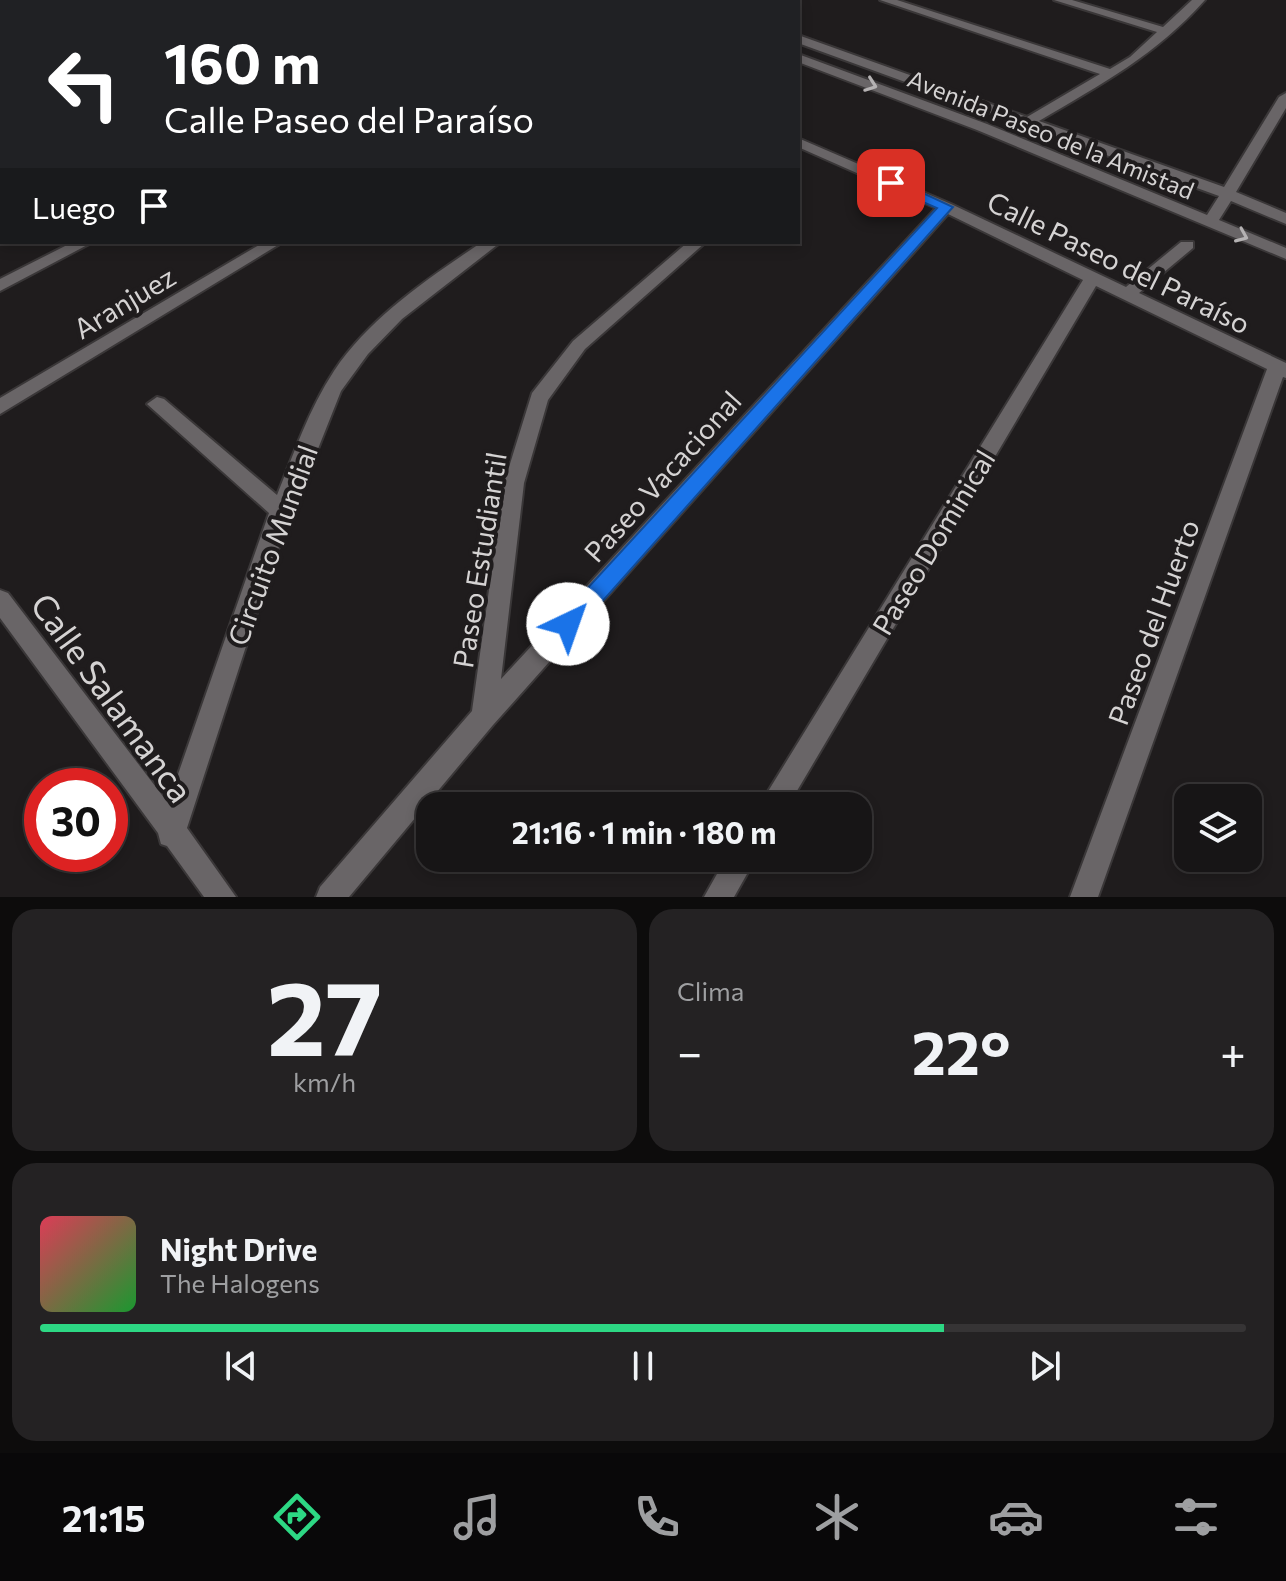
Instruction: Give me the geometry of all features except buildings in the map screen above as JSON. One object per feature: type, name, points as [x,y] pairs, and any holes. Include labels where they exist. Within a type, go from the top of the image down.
[{"type":"street","points":[[888,0],[1112,74]]},
{"type":"street","points":[[1060,0],[1168,32]]},
{"type":"street","points":[[1028,122],[1112,74],[1152,47],[1199,0]]},
{"type":"street","name":"Avenida Paseo de la Amistad","points":[[800,40],[1226,193],[1286,219]]},
{"type":"street","name":"Avenida Paseo de la Amistad","points":[[800,59],[970,122],[1286,254]]},
{"type":"street","points":[[1210,223],[1286,97]]},
{"type":"street","points":[[1268,125],[1286,132]]},
{"type":"street","name":"Calle Paseo del Paraíso","points":[[801,148],[946,207],[1282,369]]},
{"type":"street","name":"Paseo Vacacional","points":[[330,897],[484,716],[946,207]]},
{"type":"street","points":[[0,286],[81,244]]},
{"type":"street","name":"Aranjuez","points":[[0,407],[272,244]]},
{"type":"street","name":"Circuito Mundial","points":[[171,834],[280,510],[324,405],[344,370],[362,348],[414,300],[490,244]]},
{"type":"street","name":"Paseo Estudiantil","points":[[484,716],[514,483],[539,398],[579,345],[696,244]]},
{"type":"street","points":[[1128,294],[1187,245]]},
{"type":"street","name":"Paseo Dominical","points":[[781,792],[1092,279]]},
{"type":"street","name":"Paseo del Huerto","points":[[1084,897],[1282,369]]},
{"type":"street","points":[[157,404],[280,510]]},
{"type":"street","name":"Calle Salamanca","points":[[0,600],[171,834]]},
{"type":"street","points":[[171,834],[222,897]]},
{"type":"street","points":[[718,897],[733,872]]},
{"type":"route","points":[[568,624],[946,207],[891,183]]}]
